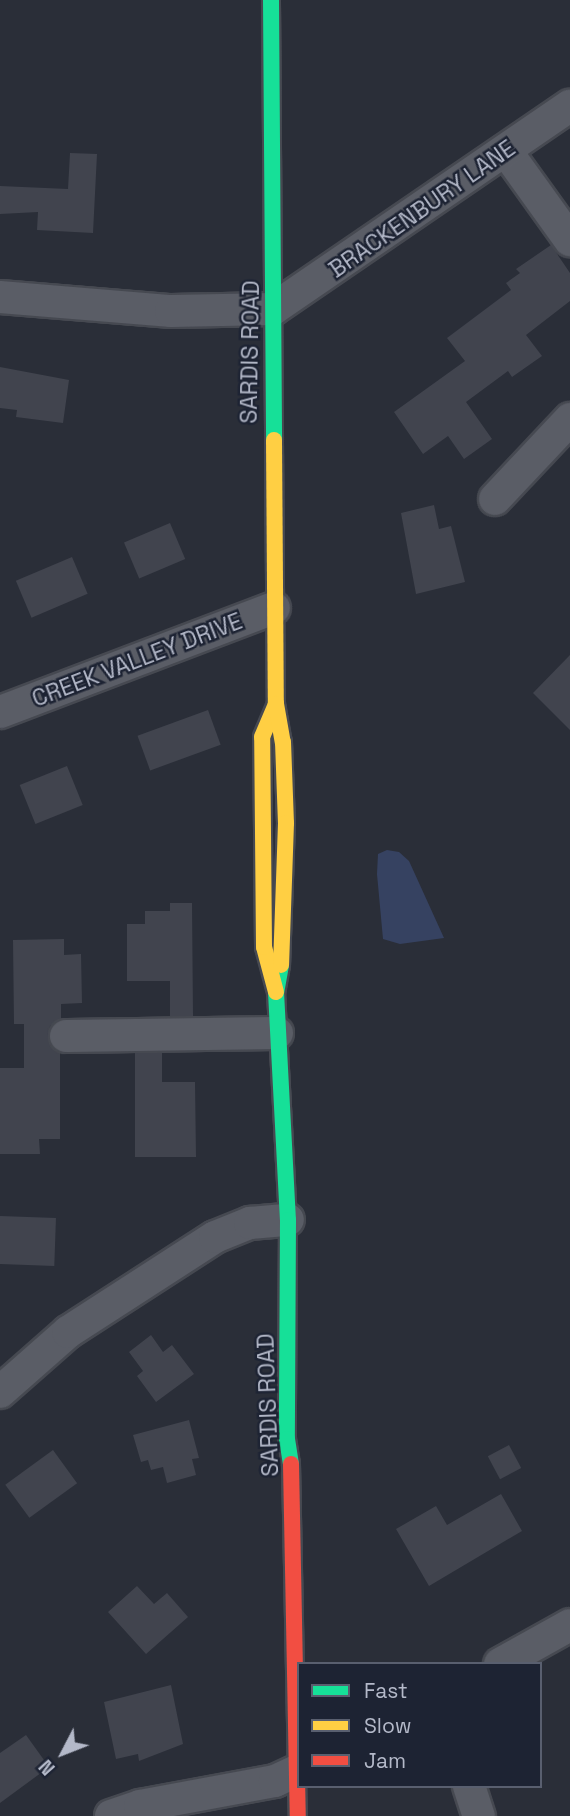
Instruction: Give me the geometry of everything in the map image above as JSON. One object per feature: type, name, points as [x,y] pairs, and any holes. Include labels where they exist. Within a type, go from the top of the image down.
[{"type":"main road","name":"SARDIS ROAD","points":[[271,0],[274,608],[276,704],[283,742],[286,824],[284,946],[276,992],[288,1220],[287,1439],[294,1483],[297,1699]]},
{"type":"main road","name":"SARDIS ROAD","points":[[276,704],[262,737],[264,947],[276,992]]},
{"type":"main road","name":"SARDIS ROAD","points":[[298,1788],[298,1816]]},
{"type":"street","name":"BRACKENBURY LANE","points":[[273,309],[570,106]]},
{"type":"street","points":[[506,151],[570,240]]},
{"type":"street","points":[[0,298],[171,311],[273,309]]},
{"type":"street","points":[[495,499],[570,419]]},
{"type":"street","name":"CREEK VALLEY DRIVE","points":[[0,712],[274,608]]},
{"type":"street","points":[[66,1036],[277,1033]]},
{"type":"street","points":[[0,1392],[79,1324],[215,1237],[250,1223],[288,1220]]},
{"type":"street","points":[[504,1662],[570,1625]]},
{"type":"street","points":[[111,1816],[140,1806],[275,1781],[297,1771]]},
{"type":"street","points":[[470,1788],[480,1816]]},
{"type":"water","points":[[387,850],[399,852],[409,861],[444,938],[400,944],[383,939],[377,874],[378,854]]},
{"type":"building","points":[[70,153],[97,154],[93,233],[37,230],[38,212],[0,214],[0,186],[68,189]]},
{"type":"building","points":[[551,245],[570,273],[570,301],[526,335],[542,356],[512,377],[508,371],[466,402],[492,439],[464,459],[448,436],[423,454],[394,412],[465,361],[447,338],[511,290],[506,283],[520,273],[516,269]]},
{"type":"building","points":[[0,367],[69,380],[63,423],[16,417],[17,410],[0,408]]},
{"type":"building","points":[[434,505],[439,529],[451,526],[465,582],[416,594],[401,513]]},
{"type":"building","points":[[170,523],[185,559],[139,578],[124,543]]},
{"type":"building","points":[[72,557],[88,594],[31,618],[16,581]]},
{"type":"building","points":[[570,655],[570,730],[533,693]]},
{"type":"building","points":[[208,710],[221,745],[150,770],[138,736]]},
{"type":"building","points":[[67,766],[83,805],[35,824],[20,785]]},
{"type":"building","points":[[170,903],[192,903],[193,1016],[170,1016],[170,981],[127,981],[127,924],[145,924],[145,911],[170,911]]},
{"type":"building","points":[[64,939],[64,955],[81,954],[82,1003],[61,1004],[61,1019],[50,1026],[48,1036],[51,1046],[60,1053],[60,1139],[39,1139],[40,1154],[0,1154],[0,1068],[24,1068],[24,1024],[14,1024],[13,940]]},
{"type":"building","points":[[135,1053],[162,1053],[162,1082],[195,1082],[196,1157],[135,1157]]},
{"type":"building","points":[[0,1216],[56,1218],[54,1266],[0,1264]]},
{"type":"building","points":[[151,1335],[163,1352],[172,1345],[194,1374],[156,1402],[137,1376],[143,1371],[129,1352]]},
{"type":"building","points":[[189,1420],[199,1458],[192,1459],[196,1475],[167,1483],[163,1467],[151,1470],[148,1460],[141,1462],[133,1435]]},
{"type":"building","points":[[509,1445],[521,1468],[500,1479],[488,1456]]},
{"type":"building","points":[[53,1450],[77,1483],[29,1518],[5,1485]]},
{"type":"building","points":[[501,1494],[522,1531],[429,1586],[396,1529],[436,1506],[447,1525]]},
{"type":"building","points":[[137,1586],[154,1604],[167,1593],[188,1617],[146,1654],[108,1612]]},
{"type":"building","points":[[171,1685],[183,1744],[139,1761],[138,1754],[116,1759],[104,1702]]},
{"type":"building","points":[[26,1735],[49,1767],[0,1803],[0,1753]]},
{"type":"traffic: fast","points":[[271,0],[274,440]]},
{"type":"traffic: fast","points":[[281,965],[276,992],[288,1220],[287,1439],[291,1464]]},
{"type":"traffic: slow","points":[[274,440],[276,704]]},
{"type":"traffic: slow","points":[[276,992],[264,947],[262,737],[276,704],[283,742],[286,823],[281,965]]},
{"type":"traffic: jam","points":[[291,1464],[297,1766]]},
{"type":"traffic: jam","points":[[297,1788],[298,1816]]}]
